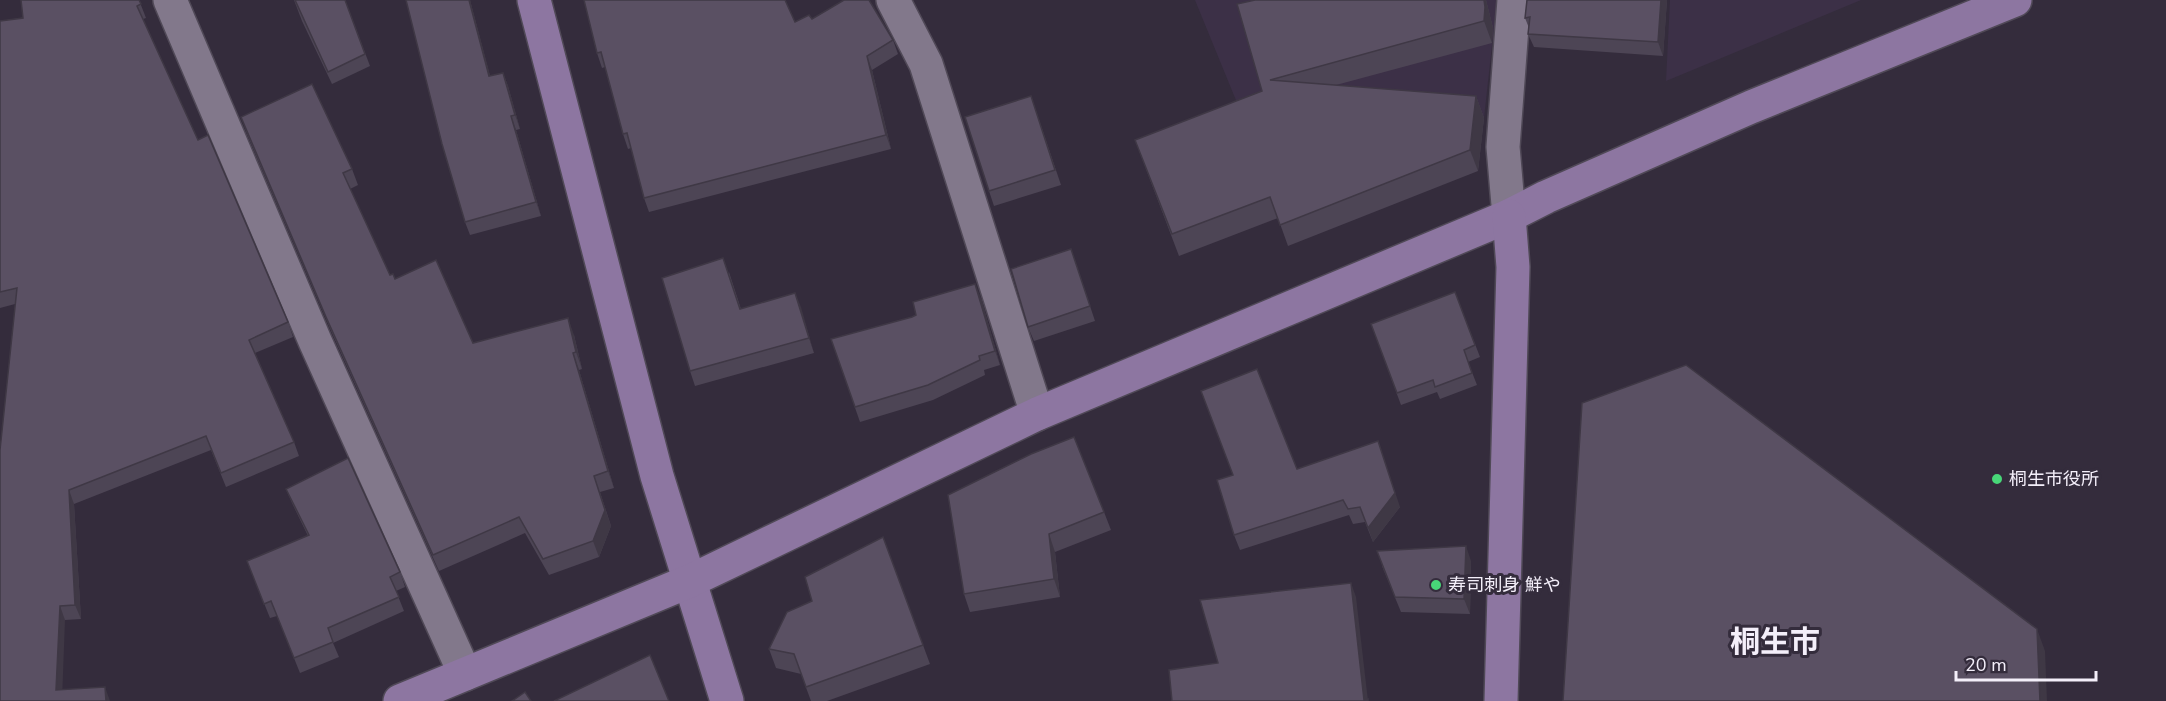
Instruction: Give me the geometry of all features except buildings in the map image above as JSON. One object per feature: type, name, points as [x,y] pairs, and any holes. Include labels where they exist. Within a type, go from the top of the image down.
[{"type":"street","points":[[170,0],[315,341],[465,674]]},
{"type":"street","points":[[534,0],[657,476],[727,701]]},
{"type":"street","points":[[893,0],[926,64],[1036,414]]},
{"type":"street","points":[[1501,701],[1513,267],[1503,147],[1514,0]]},
{"type":"street","points":[[400,701],[690,581],[1036,414],[1509,216],[1546,197],[1751,107],[2015,0]]},
{"type":"shaded area","points":[[1195,0],[1497,0],[1484,118],[1433,114],[1240,110]]},
{"type":"shaded area","points":[[1670,0],[1861,0],[1666,81]]},
{"type":"place","name":"桐生市役所","points":[[1997,479]]},
{"type":"place","name":"寿司刺身 鮮や","points":[[1436,585]]},
{"type":"district","name":"桐生市","points":[[1775,642]]}]
